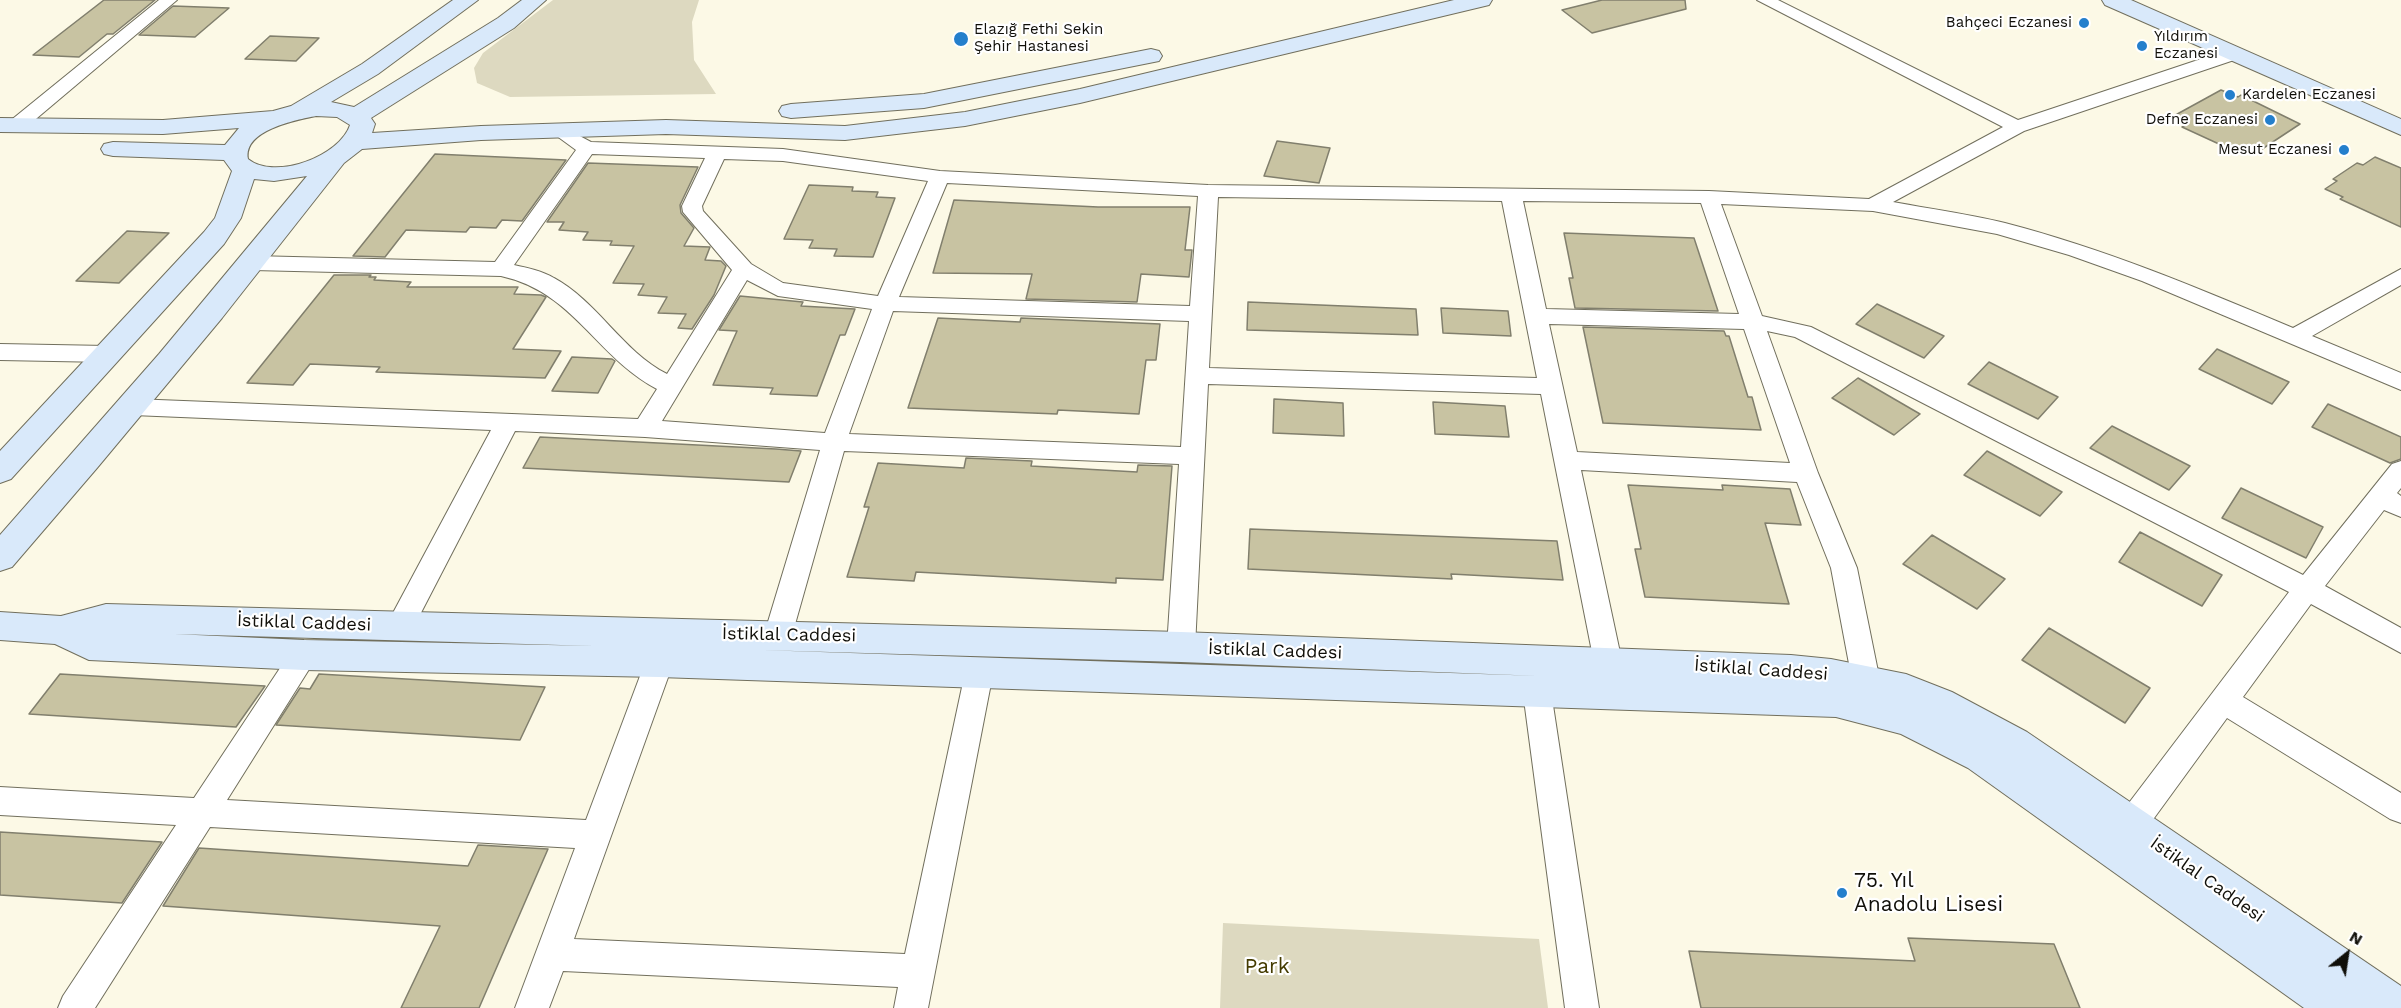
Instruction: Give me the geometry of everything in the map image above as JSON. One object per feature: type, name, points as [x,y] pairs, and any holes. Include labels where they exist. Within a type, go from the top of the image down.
[{"type":"street","points":[[9,125],[169,0]]},
{"type":"street","points":[[0,471],[214,238],[228,218],[240,161],[238,143],[248,134],[370,69],[467,0]]},
{"type":"street","points":[[0,147],[240,161],[277,174],[297,171],[352,135],[535,0]]},
{"type":"street","points":[[0,558],[133,407],[253,263],[352,135],[818,111],[924,101],[1082,71],[1396,0]]},
{"type":"street","points":[[352,135],[666,128],[845,133],[965,119],[1080,96],[1481,0]]},
{"type":"street","points":[[1765,0],[2017,127]]},
{"type":"street","points":[[2112,0],[2401,128]]},
{"type":"street","points":[[2147,0],[2401,111]]},
{"type":"street","points":[[1873,205],[2017,127],[2234,54]]},
{"type":"street","points":[[9,125],[163,127],[333,109],[352,135]]},
{"type":"street","points":[[559,131],[587,148],[718,152],[835,160],[940,177],[1208,191],[1709,197],[1873,205],[2000,228],[2076,250],[2150,276],[2401,382]]},
{"type":"street","points":[[501,269],[587,148]]},
{"type":"street","points":[[718,152],[692,206],[693,212],[743,269],[764,283],[787,291],[885,304],[1201,314]]},
{"type":"street","points":[[778,635],[834,442],[885,304],[940,177]]},
{"type":"street","points":[[1181,647],[1208,191]]},
{"type":"street","points":[[1511,194],[1608,662]]},
{"type":"street","points":[[1709,197],[1806,473],[1844,568],[1870,694]]},
{"type":"street","points":[[253,263],[501,269],[538,279],[554,288],[646,372],[669,385]]},
{"type":"street","points":[[645,428],[669,385],[743,269]]},
{"type":"street","points":[[2295,336],[2401,276]]},
{"type":"street","points":[[1536,316],[1754,322],[1782,326],[1824,342],[2307,589],[2401,642]]},
{"type":"street","points":[[0,352],[107,354]]},
{"type":"street","points":[[1197,376],[1550,386]]},
{"type":"street","points":[[133,407],[645,428],[834,442],[1192,456]]},
{"type":"street","points":[[400,626],[507,423]]},
{"type":"street","points":[[1566,460],[1806,473]]},
{"type":"street","points":[[2130,826],[2307,589],[2390,501],[2401,470]]},
{"type":"street","name":"İstiklal Caddesi","points":[[0,626],[61,630],[106,618],[400,626],[979,673],[1537,692],[1803,698],[1906,690],[1939,703],[2013,744],[2394,1008]]},
{"type":"street","name":"İstiklal Caddesi","points":[[61,630],[89,645],[304,655],[665,647],[778,635],[1181,647],[1791,670],[1870,694],[1982,756],[2342,1008]]},
{"type":"street","points":[[532,1008],[665,647]]},
{"type":"street","points":[[75,1008],[304,655]]},
{"type":"street","points":[[910,1008],[979,673]]},
{"type":"street","points":[[1537,692],[1582,1008]]},
{"type":"street","points":[[2224,701],[2401,809]]},
{"type":"street","points":[[0,801],[594,835]]},
{"type":"street","points":[[552,954],[918,971]]},
{"type":"green space","points":[[553,0],[699,0],[692,22],[694,60],[716,94],[510,97],[477,83],[474,68],[483,53]]},
{"type":"green space","name":"Park","points":[[1223,923],[1539,939],[1548,1008],[1220,1008]]},
{"type":"building","points":[[104,0],[155,0],[113,34],[107,34],[79,57],[33,55]]},
{"type":"building","points":[[1602,0],[1685,0],[1686,9],[1592,33],[1562,10]]},
{"type":"building","points":[[173,6],[229,8],[195,37],[139,35]]},
{"type":"building","points":[[270,36],[319,38],[296,61],[245,59]]},
{"type":"building","points":[[2221,90],[2238,97],[2241,95],[2300,124],[2253,155],[2236,147],[2232,150],[2182,127],[2186,125],[2170,118]]},
{"type":"building","points":[[1277,141],[1330,148],[1319,183],[1264,176]]},
{"type":"building","points":[[435,154],[566,160],[522,221],[502,220],[496,228],[470,227],[466,232],[406,230],[385,257],[353,256]]},
{"type":"building","points":[[2375,157],[2401,168],[2401,227],[2340,199],[2343,197],[2325,189],[2337,181],[2333,179],[2357,163],[2363,165]]},
{"type":"building","points":[[588,163],[698,167],[680,205],[681,213],[694,228],[684,246],[710,247],[705,260],[721,261],[726,266],[714,295],[692,329],[678,328],[686,314],[658,313],[667,297],[638,295],[644,284],[613,283],[634,246],[610,245],[612,241],[583,240],[588,232],[559,230],[564,222],[547,222]]},
{"type":"building","points":[[809,185],[853,187],[852,191],[878,192],[876,197],[895,198],[873,257],[834,256],[837,249],[809,248],[813,240],[784,239]]},
{"type":"building","points":[[954,200],[1098,207],[1190,207],[1185,250],[1192,250],[1189,277],[1141,274],[1137,302],[1026,299],[1032,274],[933,273]]},
{"type":"building","points":[[127,231],[169,233],[119,283],[76,281]]},
{"type":"building","points":[[1564,233],[1694,238],[1718,311],[1575,308],[1569,278],[1573,278]]},
{"type":"building","points":[[334,275],[371,275],[369,277],[376,277],[374,280],[411,282],[407,287],[518,287],[514,294],[546,297],[513,349],[561,351],[545,378],[376,372],[380,367],[310,364],[293,385],[247,383]]},
{"type":"building","points":[[740,296],[803,302],[801,306],[855,309],[845,335],[840,335],[817,396],[770,394],[773,388],[713,385],[737,331],[719,330]]},
{"type":"building","points":[[1248,302],[1416,309],[1418,335],[1247,330]]},
{"type":"building","points":[[1877,304],[1944,336],[1924,358],[1856,324]]},
{"type":"building","points":[[1441,308],[1508,311],[1511,336],[1443,333]]},
{"type":"building","points":[[938,318],[1020,322],[1021,318],[1160,324],[1156,360],[1146,360],[1139,414],[1058,410],[1057,414],[908,408]]},
{"type":"building","points":[[1583,327],[1724,331],[1726,336],[1729,336],[1748,397],[1752,397],[1761,430],[1603,423]]},
{"type":"building","points":[[2217,349],[2289,382],[2272,404],[2199,369]]},
{"type":"building","points":[[572,357],[615,361],[598,393],[552,391]]},
{"type":"building","points":[[1989,362],[2058,397],[2038,419],[1968,384]]},
{"type":"building","points":[[1858,378],[1920,414],[1894,435],[1832,398]]},
{"type":"building","points":[[1274,399],[1343,403],[1344,436],[1273,433]]},
{"type":"building","points":[[1433,402],[1505,406],[1509,437],[1435,434]]},
{"type":"building","points":[[2328,404],[2401,437],[2401,459],[2390,463],[2312,427]]},
{"type":"building","points":[[2112,426],[2190,466],[2169,490],[2090,448]]},
{"type":"building","points":[[540,437],[801,451],[789,482],[523,468]]},
{"type":"building","points":[[1987,451],[2062,492],[2040,516],[1964,475]]},
{"type":"building","points":[[966,458],[1032,461],[1031,466],[1137,472],[1138,465],[1172,466],[1163,580],[1116,578],[1116,583],[916,572],[914,581],[847,577],[869,507],[864,507],[878,463],[964,468]]},
{"type":"building","points":[[1628,485],[1723,490],[1722,485],[1790,489],[1801,525],[1765,523],[1789,604],[1645,597],[1635,549],[1641,549]]},
{"type":"building","points":[[2241,488],[2323,527],[2306,558],[2222,518]]},
{"type":"building","points":[[1250,529],[1557,541],[1563,580],[1451,574],[1452,579],[1248,569]]},
{"type":"building","points":[[2140,532],[2222,575],[2202,606],[2119,562]]},
{"type":"building","points":[[1932,535],[2005,579],[1977,609],[1903,564]]},
{"type":"building","points":[[2049,628],[2150,688],[2125,723],[2022,660]]},
{"type":"building","points":[[60,674],[265,686],[236,727],[29,714]]},
{"type":"building","points":[[319,674],[545,687],[520,740],[276,725],[300,688],[310,689]]},
{"type":"building","points":[[0,832],[162,842],[122,903],[0,895]]},
{"type":"building","points":[[478,845],[548,849],[479,1008],[401,1008],[440,926],[163,906],[199,848],[468,866]]},
{"type":"building","points":[[1908,938],[2054,944],[2080,1008],[1701,1008],[1689,951],[1915,961]]},
{"type":"place","name":"Bahçeci Eczanesi","points":[[2084,23]]},
{"type":"place","name":"Elazığ Fethi Sekin Şehir Hastanesi","points":[[961,39]]},
{"type":"place","name":"Yıldırım Eczanesi","points":[[2142,46]]},
{"type":"place","name":"Kardelen Eczanesi","points":[[2230,95]]},
{"type":"place","name":"Defne Eczanesi","points":[[2270,120]]},
{"type":"place","name":"Mesut Eczanesi","points":[[2344,150]]},
{"type":"place","name":"75. Yıl Anadolu Lisesi","points":[[1842,893]]}]
